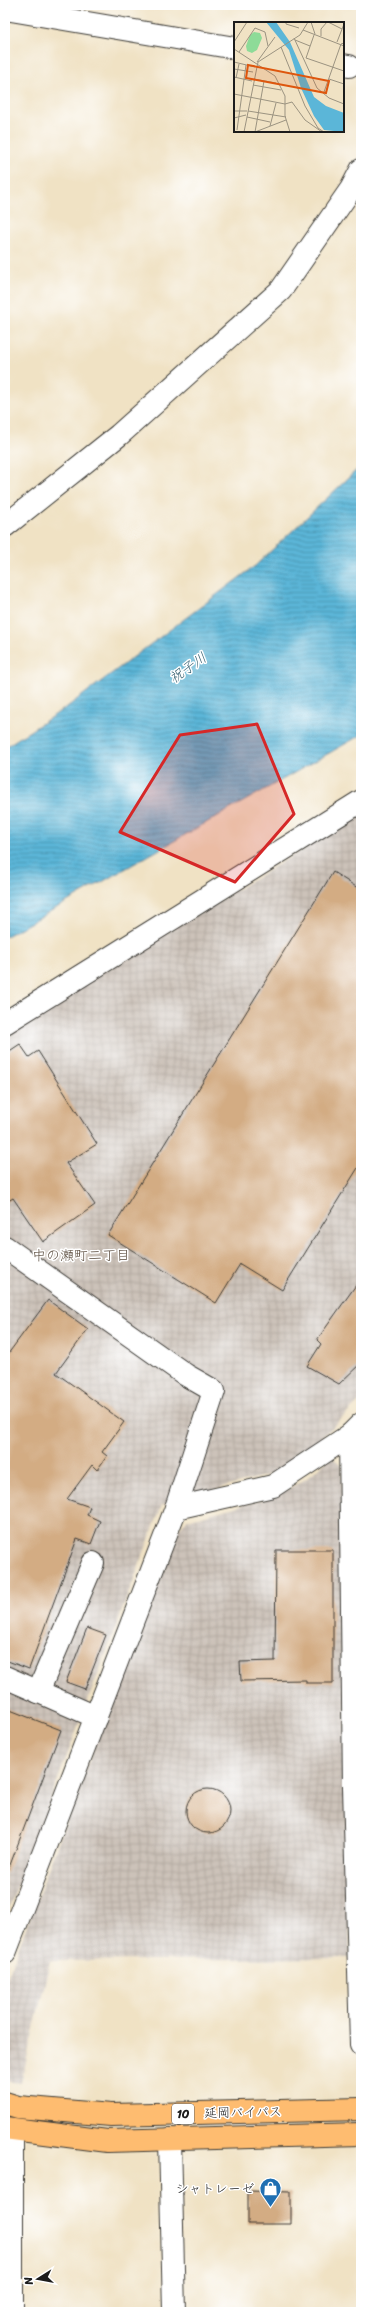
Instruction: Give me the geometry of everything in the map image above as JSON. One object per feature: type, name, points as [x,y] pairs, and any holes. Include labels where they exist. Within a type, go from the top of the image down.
[{"type":"highway","name":"延岡バイパス","points":[[5,2103],[18,2107],[110,2116],[361,2109]]},
{"type":"highway","name":"延岡バイパス","points":[[8,2129],[107,2141],[361,2134]]},
{"type":"street","points":[[5,9],[234,48]]},
{"type":"street","points":[[5,526],[119,435],[281,290],[351,189],[361,170]]},
{"type":"street","points":[[5,1023],[361,801]]},
{"type":"street","points":[[5,1247],[186,1375],[214,1391],[176,1508],[5,1953]]},
{"type":"street","points":[[176,1508],[273,1486],[356,1430]]},
{"type":"street","points":[[356,1430],[361,2045]]},
{"type":"street","points":[[38,1692],[93,1563]]},
{"type":"street","points":[[5,1677],[96,1717]]},
{"type":"street","points":[[8,2129],[12,2312]]},
{"type":"street","points":[[170,2139],[174,2312]]},
{"type":"highlighted area","points":[[257,724],[294,814],[235,882],[120,832],[180,735]]},
{"type":"shaded area","points":[[361,814],[361,1400],[296,1462],[275,1473],[162,1505],[5,1919],[5,1031]]},
{"type":"shaded area","points":[[331,1457],[342,1465],[350,1958],[50,1961],[21,2083],[5,2081],[5,1983],[176,1531],[187,1520],[273,1497],[306,1479]]},
{"type":"water","name":"祝子川","points":[[361,466],[361,735],[5,937],[5,747],[67,707],[255,566]]},
{"type":"building","points":[[333,872],[361,890],[361,1163],[282,1290],[240,1264],[216,1303],[108,1235]]},
{"type":"building","points":[[20,1044],[29,1057],[38,1051],[97,1144],[66,1163],[95,1205],[43,1242],[13,1198],[5,1203],[5,1054]]},
{"type":"building","points":[[361,1278],[361,1363],[339,1384],[307,1366],[321,1344],[317,1340]]},
{"type":"building","points":[[48,1300],[88,1329],[56,1373],[124,1422],[102,1452],[107,1456],[97,1470],[92,1465],[67,1499],[90,1507],[87,1515],[100,1521],[91,1544],[77,1539],[29,1669],[5,1660],[5,1358]]},
{"type":"building","points":[[276,1550],[333,1550],[333,1683],[306,1683],[306,1680],[241,1681],[240,1662],[275,1661]]},
{"type":"building","points":[[87,1628],[106,1635],[85,1689],[66,1682]]},
{"type":"building","points":[[5,1708],[61,1730],[7,1873],[5,1872]]},
{"type":"building","points":[[208,1789],[220,1793],[226,1799],[230,1811],[226,1823],[220,1829],[208,1833],[196,1829],[190,1823],[186,1811],[190,1799],[196,1793]]},
{"type":"building","name":"シャトレーゼ","points":[[248,2191],[291,2192],[291,2224],[248,2224]]},
{"type":"place","name":"シャトレーゼ","points":[[270,2208]]},
{"type":"district","name":"中の瀬町二丁目","points":[[81,1255]]}]
